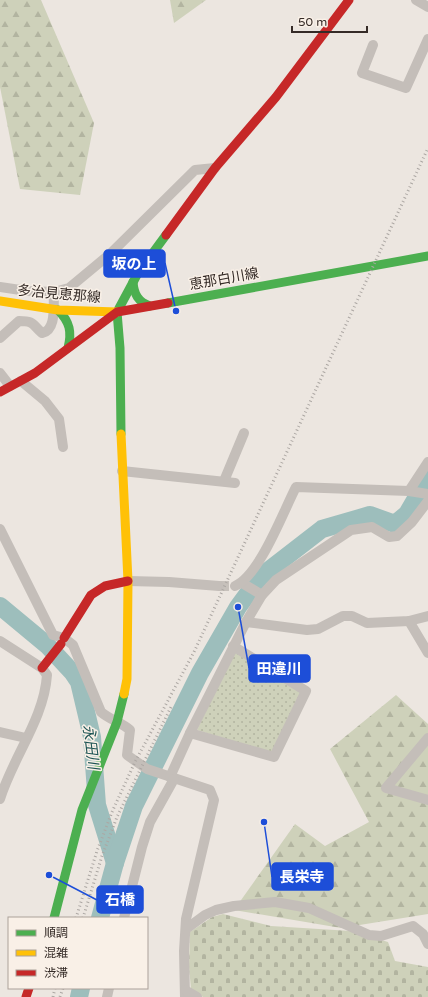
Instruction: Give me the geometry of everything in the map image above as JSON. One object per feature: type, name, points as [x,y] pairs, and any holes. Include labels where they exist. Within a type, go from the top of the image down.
[{"type":"street","points":[[54,917],[82,810],[117,722],[127,679],[128,581],[122,471],[120,348],[117,312],[133,282],[215,168],[276,97],[349,0]]},
{"type":"street","points":[[416,0],[428,7]]},
{"type":"street","points":[[373,45],[362,73],[406,88],[428,39]]},
{"type":"street","points":[[0,287],[54,295],[69,288],[110,254],[195,170],[215,168]]},
{"type":"street","name":"恵那白川線","points":[[0,392],[21,381],[117,312],[428,256]]},
{"type":"street","points":[[133,282],[134,293],[138,299],[150,306]]},
{"type":"street","points":[[0,338],[19,321],[28,321],[35,324],[42,333],[48,332],[52,326],[54,295]]},
{"type":"street","name":"多治見恵那線","points":[[0,301],[58,310],[81,312],[117,312]]},
{"type":"street","points":[[58,310],[70,324],[71,334],[68,348]]},
{"type":"street","points":[[0,373],[10,386]]},
{"type":"street","points":[[21,381],[45,401],[59,419],[63,447]]},
{"type":"street","points":[[224,481],[244,433]]},
{"type":"street","points":[[409,490],[428,462]]},
{"type":"street","points":[[122,471],[236,482]]},
{"type":"street","points":[[262,595],[238,584],[253,570],[264,552],[296,487],[409,490],[428,494]]},
{"type":"street","points":[[124,917],[150,822],[172,778],[190,733],[233,646],[262,595],[276,580],[351,530],[372,527],[389,537],[397,536],[412,522],[428,501]]},
{"type":"street","points":[[0,529],[53,635],[62,641],[73,645],[101,712],[107,718],[125,725],[130,730],[126,755],[147,769],[210,790],[214,800],[189,901],[184,951],[185,993],[197,997]]},
{"type":"street","points":[[44,666],[62,641],[91,595],[105,586],[128,581],[169,582],[219,586]]},
{"type":"street","points":[[246,622],[307,630],[318,628],[343,616],[352,616],[367,623],[409,621],[428,616]]},
{"type":"street","points":[[409,621],[410,627],[421,639],[428,653]]},
{"type":"street","points":[[0,641],[44,666],[47,675],[46,688],[37,716],[7,780],[0,799]]},
{"type":"street","points":[[190,733],[274,757],[306,691],[233,646]]},
{"type":"street","points":[[0,732],[26,738]]},
{"type":"street","points":[[428,738],[386,788],[428,800]]},
{"type":"street","points":[[186,929],[205,915],[216,910],[234,906],[275,902],[308,908],[369,935],[381,936],[413,926],[422,934],[428,944]]},
{"type":"green space","points":[[0,0],[41,0],[94,123],[80,195],[20,189],[0,87]]},
{"type":"green space","points":[[170,0],[206,0],[174,23]]},
{"type":"green space","points":[[234,652],[302,691],[271,753],[197,730]]},
{"type":"green space","points":[[396,695],[428,724],[428,914],[341,928],[234,910],[295,824],[325,846],[369,822],[330,749]]},
{"type":"green space","points":[[223,914],[271,926],[351,931],[388,942],[395,961],[428,967],[428,997],[203,997],[191,989],[189,967],[190,932],[212,917]]},
{"type":"waterway","points":[[100,917],[115,863],[134,806],[200,673],[238,607],[260,577],[322,529],[370,515],[395,524],[407,514],[428,478]]},
{"type":"waterway","name":"永田川","points":[[0,606],[47,645],[73,673],[79,682],[92,737],[97,805],[115,863]]},
{"type":"waterway","name":"永田川","points":[[79,997],[81,989]]},
{"type":"tunnel","points":[[219,586],[235,586]]},
{"type":"railway","points":[[76,917],[97,851],[112,812],[135,762],[194,652],[428,148]]},
{"type":"railway","points":[[83,917],[102,856],[117,817],[172,705]]},
{"type":"railway","points":[[53,997],[55,989]]},
{"type":"railway","points":[[60,997],[63,989]]},
{"type":"traffic: fast","points":[[121,434],[120,348],[117,312],[138,273],[166,235]]},
{"type":"traffic: fast","points":[[168,303],[428,256]]},
{"type":"traffic: fast","points":[[133,282],[137,297],[142,302],[150,306]]},
{"type":"traffic: fast","points":[[58,310],[62,314],[69,328],[70,337],[68,348]]},
{"type":"traffic: fast","points":[[54,917],[82,810],[117,722],[124,694]]},
{"type":"traffic: slow","points":[[0,301],[58,310],[117,312]]},
{"type":"traffic: slow","points":[[121,434],[128,581],[127,679],[124,694]]},
{"type":"traffic: jam","points":[[166,235],[215,168],[276,97],[349,0]]},
{"type":"traffic: jam","points":[[0,392],[35,373],[117,312],[168,303]]},
{"type":"traffic: jam","points":[[64,638],[91,595],[105,586],[128,581]]},
{"type":"traffic: jam","points":[[42,668],[61,644]]},
{"type":"traffic: jam","points":[[26,997],[29,989]]},
{"type":"place","name":"坂の上","points":[[176,311]]},
{"type":"place","name":"田違川","points":[[238,607]]},
{"type":"place","name":"長栄寺","points":[[264,822]]},
{"type":"place","name":"石橋","points":[[49,875]]}]
